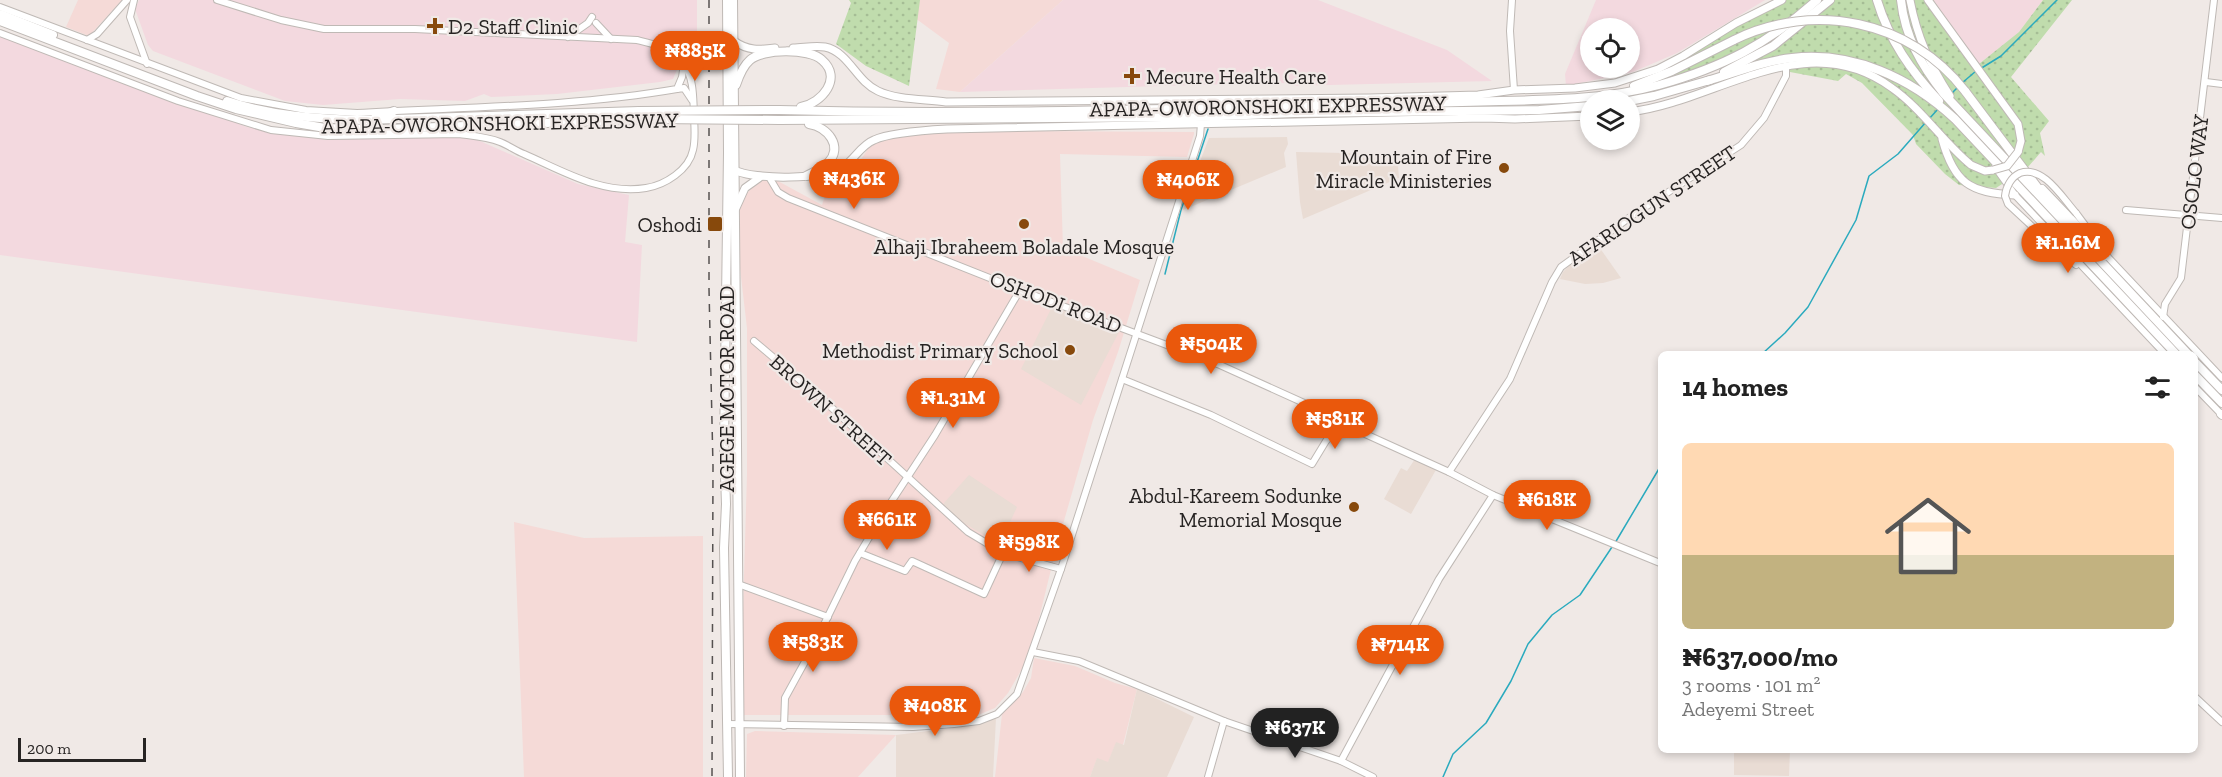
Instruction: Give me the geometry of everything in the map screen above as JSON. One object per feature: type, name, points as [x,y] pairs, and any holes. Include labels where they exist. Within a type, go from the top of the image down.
[{"type":"highway","name":"AGEGE MOTOR ROAD","points":[[727,0],[728,153],[724,548],[728,777]]},
{"type":"highway","name":"AGEGE MOTOR ROAD","points":[[733,0],[734,213],[739,448],[740,777]]},
{"type":"highway","name":"APAPA-OWORONSHOKI EXPRESSWAY","points":[[0,14],[175,83],[235,103],[265,111],[295,115],[366,120],[639,111],[779,110],[884,113],[1371,101],[1576,99],[1658,86],[1714,68],[1770,38],[1817,0]]},
{"type":"highway","points":[[1707,81],[1773,46],[1830,0]]},
{"type":"highway","points":[[1877,0],[1882,18],[1906,63],[1941,97],[1988,156],[2173,351]]},
{"type":"highway","points":[[1901,0],[1915,52],[1941,97]]},
{"type":"highway","points":[[1576,99],[1645,82],[1761,29],[1793,21],[1827,19],[1856,23],[1884,31],[1914,45],[1948,70],[2064,223]]},
{"type":"highway","name":"APAPA-OWORONSHOKI EXPRESSWAY","points":[[0,21],[236,109],[269,118],[325,128],[388,132],[417,128],[652,119],[1172,118],[1539,110],[1580,107]]},
{"type":"highway","points":[[735,87],[749,60],[759,54],[805,52],[821,58],[829,70],[830,83],[820,99],[809,105],[779,110]]},
{"type":"highway","points":[[1640,98],[1751,67],[1791,58],[1821,57],[1846,60],[1874,68],[1941,97]]},
{"type":"highway","points":[[366,120],[380,113],[394,111]]},
{"type":"highway","points":[[1953,111],[2064,223],[2185,351]]},
{"type":"highway","points":[[380,113],[401,119]]},
{"type":"highway","points":[[779,120],[812,124],[828,132],[834,150],[830,162],[806,176]]},
{"type":"highway","points":[[388,132],[408,135]]},
{"type":"highway","points":[[2030,176],[2106,256]]},
{"type":"highway","points":[[2084,244],[2106,256]]},
{"type":"highway","points":[[2198,365],[2222,390]]},
{"type":"highway","points":[[2198,378],[2222,403]]},
{"type":"main road","name":"APAPA-OWORONSHOKI EXPRESSWAY","points":[[734,41],[741,46],[756,50],[825,47],[843,57],[861,80],[879,92],[946,102],[1371,101],[1514,90],[1575,88],[1615,83],[1683,56],[1736,23],[1782,0]]},
{"type":"main road","points":[[1910,0],[1918,38],[1941,97]]},
{"type":"main road","points":[[1640,110],[1671,103],[1751,74],[1786,66],[1826,64],[1861,71],[1879,79],[1894,90],[1971,165],[1985,171],[2007,165],[2014,160],[2021,141],[2018,124],[1928,0]]},
{"type":"main road","name":"APAPA-OWORONSHOKI EXPRESSWAY","points":[[734,170],[749,176],[760,177],[820,175],[843,167],[859,150],[877,138],[970,128],[1580,116]]},
{"type":"main road","points":[[1942,136],[1948,160],[1964,182],[1972,187],[2015,195]]},
{"type":"main road","points":[[734,213],[745,188],[760,177]]},
{"type":"street","points":[[87,40],[97,34],[127,0]]},
{"type":"street","points":[[134,0],[130,11],[131,22],[147,64]]},
{"type":"street","points":[[217,0],[281,20],[324,29],[425,30],[611,39],[654,44],[666,48],[684,63]]},
{"type":"street","points":[[1512,0],[1510,31],[1514,90]]},
{"type":"street","name":"OSOLO WAY","points":[[2163,317],[2165,304],[2181,278],[2214,0]]},
{"type":"street","name":"APAPA-OWORONSHOKI EXPRESSWAY","points":[[0,7],[241,98],[330,112],[380,113]]},
{"type":"street","points":[[568,37],[594,20],[611,39]]},
{"type":"street","name":"APAPA-OWORONSHOKI EXPRESSWAY","points":[[0,33],[177,102],[271,130],[328,136],[388,132],[408,135],[459,134],[480,137],[501,142],[592,184],[612,187],[647,188],[674,176],[690,158],[694,145],[693,103],[690,77],[684,63]]},
{"type":"street","name":"APAPA-OWORONSHOKI EXPRESSWAY","points":[[394,111],[575,101],[677,88],[682,77],[684,63]]},
{"type":"street","name":"AFARIOGUN STREET","points":[[1449,472],[1510,379],[1552,282],[1561,267],[1648,204],[1735,150],[1764,118],[1786,76],[1786,66]]},
{"type":"street","points":[[2206,82],[2222,84]]},
{"type":"street","points":[[677,88],[684,88],[693,103]]},
{"type":"street","points":[[727,724],[913,727],[979,721],[997,714],[1017,694],[1061,569],[1150,294],[1200,136],[1201,124]]},
{"type":"street","points":[[1988,156],[2015,195],[2162,351]]},
{"type":"street","points":[[2098,284],[2008,204],[2004,196],[2008,184],[2015,176],[2032,172],[2047,181],[2076,213],[2106,256],[2196,351]]},
{"type":"street","name":"OSHODI ROAD","points":[[769,177],[778,192],[788,198],[1020,290],[1220,365],[1324,412],[1341,423],[1449,472],[1493,495],[1658,562]]},
{"type":"street","points":[[2126,210],[2188,217],[2222,218]]},
{"type":"street","points":[[784,726],[785,698],[860,553],[1020,290]]},
{"type":"street","points":[[2152,305],[2165,304]]},
{"type":"street","name":"BROWN STREET","points":[[754,341],[968,532],[1003,553],[1061,569]]},
{"type":"street","points":[[2198,353],[2222,378]]},
{"type":"street","points":[[1122,379],[1211,416],[1312,464],[1326,441],[1341,423]]},
{"type":"street","points":[[2198,390],[2222,415]]},
{"type":"street","points":[[1341,761],[1439,579],[1493,495]]},
{"type":"street","points":[[860,553],[905,571],[912,561],[984,594],[1003,553]]},
{"type":"street","points":[[738,584],[828,617]]},
{"type":"street","points":[[1033,652],[1079,661],[1224,721],[1341,761],[1373,777]]},
{"type":"street","points":[[2198,700],[2222,722]]},
{"type":"street","points":[[1208,777],[1224,721]]},
{"type":"shaded area","points":[[78,0],[122,0],[89,36],[66,27]]},
{"type":"shaded area","points":[[139,0],[697,0],[697,64],[679,65],[673,79],[660,82],[557,94],[491,97],[484,94],[465,101],[400,99],[323,105],[285,101],[153,51],[148,45],[135,9]]},
{"type":"shaded area","points":[[908,0],[1063,0],[960,92],[936,89],[949,43],[911,15]]},
{"type":"shaded area","points":[[1063,0],[1318,0],[1447,50],[1492,81],[1289,86],[1289,83],[1230,84],[960,92]]},
{"type":"shaded area","points":[[1596,0],[1765,0],[1677,53],[1640,69],[1640,18],[1588,18]]},
{"type":"shaded area","points":[[1933,0],[2043,0],[2019,32],[1979,64]]},
{"type":"shaded area","points":[[0,30],[247,127],[326,140],[461,135],[473,138],[578,184],[629,195],[625,242],[642,245],[637,342],[0,255]]},
{"type":"shaded area","points":[[1580,38],[1580,78],[1604,78],[1566,86],[1565,74]]},
{"type":"shaded area","points":[[1019,129],[1020,131],[1194,132],[1187,157],[1060,154],[1063,248],[1140,280],[1118,352],[1093,420],[1057,545],[1030,655],[1008,693],[995,708],[978,715],[740,715],[747,474],[747,328],[733,208],[765,174],[822,205],[832,173],[860,161],[875,138],[916,132]]},
{"type":"shaded area","points":[[1287,137],[1288,144],[1284,153],[1286,167],[1176,213],[1184,203],[1209,138]]},
{"type":"shaded area","points":[[1296,152],[1397,154],[1399,178],[1303,219]]},
{"type":"shaded area","points":[[1597,244],[1621,278],[1603,283],[1585,284],[1560,279],[1563,272],[1576,258]]},
{"type":"shaded area","name":"Methodist Primary School","points":[[1053,305],[1119,332],[1081,405],[1021,369]]},
{"type":"shaded area","points":[[1415,459],[1437,468],[1411,514],[1384,499],[1401,468],[1407,471]]},
{"type":"shaded area","points":[[969,475],[1017,507],[1001,542],[992,540],[964,523],[944,506],[944,503]]},
{"type":"shaded area","points":[[514,522],[584,538],[703,536],[703,777],[524,777]]},
{"type":"shaded area","points":[[1034,658],[1075,666],[1115,683],[1137,689],[1123,745],[1116,743],[1108,763],[1097,759],[1090,777],[995,777],[1002,714],[1023,692],[1031,678]]},
{"type":"shaded area","points":[[1137,689],[1194,717],[1167,777],[1090,777],[1097,758],[1108,762],[1116,742],[1124,745]]},
{"type":"shaded area","points":[[996,718],[993,777],[896,777],[896,735],[977,725]]},
{"type":"shaded area","points":[[755,731],[896,735],[858,777],[746,777],[747,734]]},
{"type":"shaded area","points":[[1734,753],[1790,753],[1789,776],[1734,775]]},
{"type":"green space","points":[[849,0],[920,0],[909,86],[866,66],[836,44],[851,3]]},
{"type":"green space","points":[[1782,0],[1933,0],[1979,64],[2019,32],[2043,0],[2072,0],[2011,77],[2049,121],[2040,133],[2045,156],[2041,152],[2028,167],[1996,188],[1959,185],[1916,144],[1913,135],[1862,83],[1846,74],[1838,81],[1748,64],[1676,75],[1662,66]]},
{"type":"waterway","points":[[1980,69],[2001,56],[2057,0]]},
{"type":"waterway","points":[[1962,83],[1976,71]]},
{"type":"waterway","points":[[1951,94],[1958,87]]},
{"type":"waterway","points":[[1929,119],[1938,109]]},
{"type":"waterway","points":[[1765,351],[1808,307],[1856,220],[1869,176],[1898,154],[1926,122]]},
{"type":"waterway","points":[[1165,274],[1181,210],[1208,129]]},
{"type":"waterway","points":[[1615,543],[1658,470]]},
{"type":"waterway","points":[[1443,777],[1453,754],[1486,723],[1511,681],[1528,644],[1552,615],[1580,595],[1612,547]]},
{"type":"railway","points":[[709,0],[709,289],[713,466],[712,777]]},
{"type":"place","name":"D2 Staff Clinic","points":[[435,26]]},
{"type":"place","name":"Mecure Health Care","points":[[1132,76]]},
{"type":"place","name":"Mountain of Fire Miracle Ministeries","points":[[1504,168]]},
{"type":"place","name":"Oshodi","points":[[715,224]]},
{"type":"place","name":"Alhaji Ibraheem Boladale Mosque","points":[[1024,224]]},
{"type":"place","name":"Methodist Primary School","points":[[1070,350]]},
{"type":"place","name":"Abdul-Kareem Sodunke Memorial Mosque","points":[[1354,507]]}]
